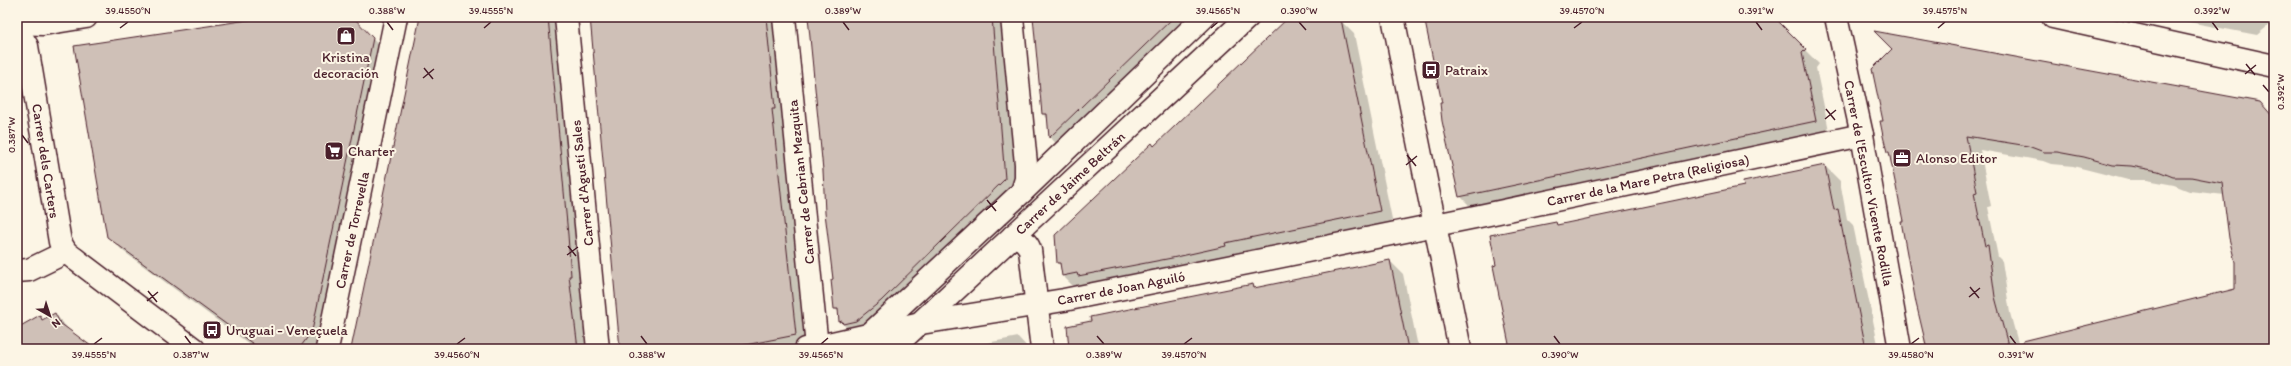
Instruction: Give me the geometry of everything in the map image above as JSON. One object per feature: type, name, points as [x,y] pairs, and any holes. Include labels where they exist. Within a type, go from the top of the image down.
[{"type":"street","points":[[17,23],[86,17]]},
{"type":"street","name":"Carrer de Torrevella","points":[[327,349],[396,17]]},
{"type":"street","name":"Carrer d'Agustí Sales","points":[[566,17],[598,349]]},
{"type":"street","name":"Carrer de Cebrian Mezquita","points":[[784,17],[811,348]]},
{"type":"street","points":[[1012,17],[1026,164],[1026,179],[1022,192]]},
{"type":"street","name":"Carrer de Jaime Beltrán","points":[[863,341],[1022,192],[1204,17]]},
{"type":"street","name":"Carrer de Jaime Beltrán","points":[[892,349],[1248,17]]},
{"type":"street","points":[[1393,17],[1460,349]]},
{"type":"street","name":"Carrer de l'Escultor Vicente Rodilla","points":[[1836,17],[1862,135],[1900,349]]},
{"type":"street","points":[[2053,17],[2274,66]]},
{"type":"street","name":"Carrer dels Carters","points":[[29,58],[29,45],[43,20]]},
{"type":"street","name":"Carrer dels Carters","points":[[17,29],[24,39],[29,58],[60,242],[70,256]]},
{"type":"street","name":"Carrer de la Mare Petra (Religiosa)","points":[[1435,224],[1862,135]]},
{"type":"street","name":"Carrer de Joan Aguiló","points":[[811,348],[863,341],[921,323],[1037,304],[1435,224]]},
{"type":"street","points":[[1013,236],[1020,238],[1028,244],[1030,250],[1042,349]]},
{"type":"street","points":[[21,272],[70,256],[194,349]]},
{"type":"building","points":[[268,17],[353,17],[373,38],[312,331],[299,349],[260,349],[107,237],[74,46]]},
{"type":"building","points":[[420,17],[548,17],[568,235],[571,276],[569,276],[578,349],[351,349]]},
{"type":"building","points":[[590,17],[766,17],[775,109],[772,109],[796,335],[725,349],[620,349]]},
{"type":"building","points":[[808,17],[992,17],[1005,179],[881,301],[856,321],[843,324],[842,321],[839,322],[838,309],[834,309],[831,280],[833,279],[825,213],[823,170]]},
{"type":"building","points":[[1033,17],[1174,17],[1049,138],[1047,114],[1042,114]]},
{"type":"building","points":[[1289,17],[1341,19],[1380,211],[1225,243],[1226,246],[1172,258],[1078,276],[1077,273],[1062,276],[1060,263],[1057,263],[1055,235],[1152,143],[1154,146]]},
{"type":"building","points":[[1424,17],[1774,17],[1806,49],[1802,53],[1816,121],[1459,197],[1442,121],[1440,103],[1442,103]]},
{"type":"building","points":[[1874,31],[2260,102],[2274,118],[2274,349],[2024,349],[2023,341],[2235,289],[2235,262],[2229,238],[2222,183],[2191,177],[2173,177],[2158,171],[2131,166],[2113,165],[2084,157],[2057,152],[2044,152],[2028,146],[1966,136],[1977,192],[1974,193],[1985,246],[1988,245],[1995,297],[2009,349],[1927,349],[1916,303],[1901,221],[1903,221],[1889,152],[1887,152],[1880,121],[1883,121],[1872,69],[1892,49]]},
{"type":"building","points":[[1825,165],[1834,210],[1838,209],[1866,349],[1510,349],[1493,266],[1496,265],[1490,235],[1556,222],[1557,225],[1744,186],[1743,182]]},
{"type":"building","points":[[1390,260],[1408,349],[1069,349],[1067,326],[1091,321],[1090,317],[1253,284],[1254,288]]},
{"type":"building","points":[[55,313],[60,323],[95,349],[17,349],[17,328],[40,315],[42,320]]},
{"type":"place","name":"Kristina decoración","points":[[346,36]]},
{"type":"place","name":"Patraix","points":[[1431,70]]},
{"type":"place","name":"Charter","points":[[334,151]]},
{"type":"place","name":"Alonso Editor","points":[[1902,158]]},
{"type":"place","name":"Uruguai - Veneçuela","points":[[212,330]]}]
